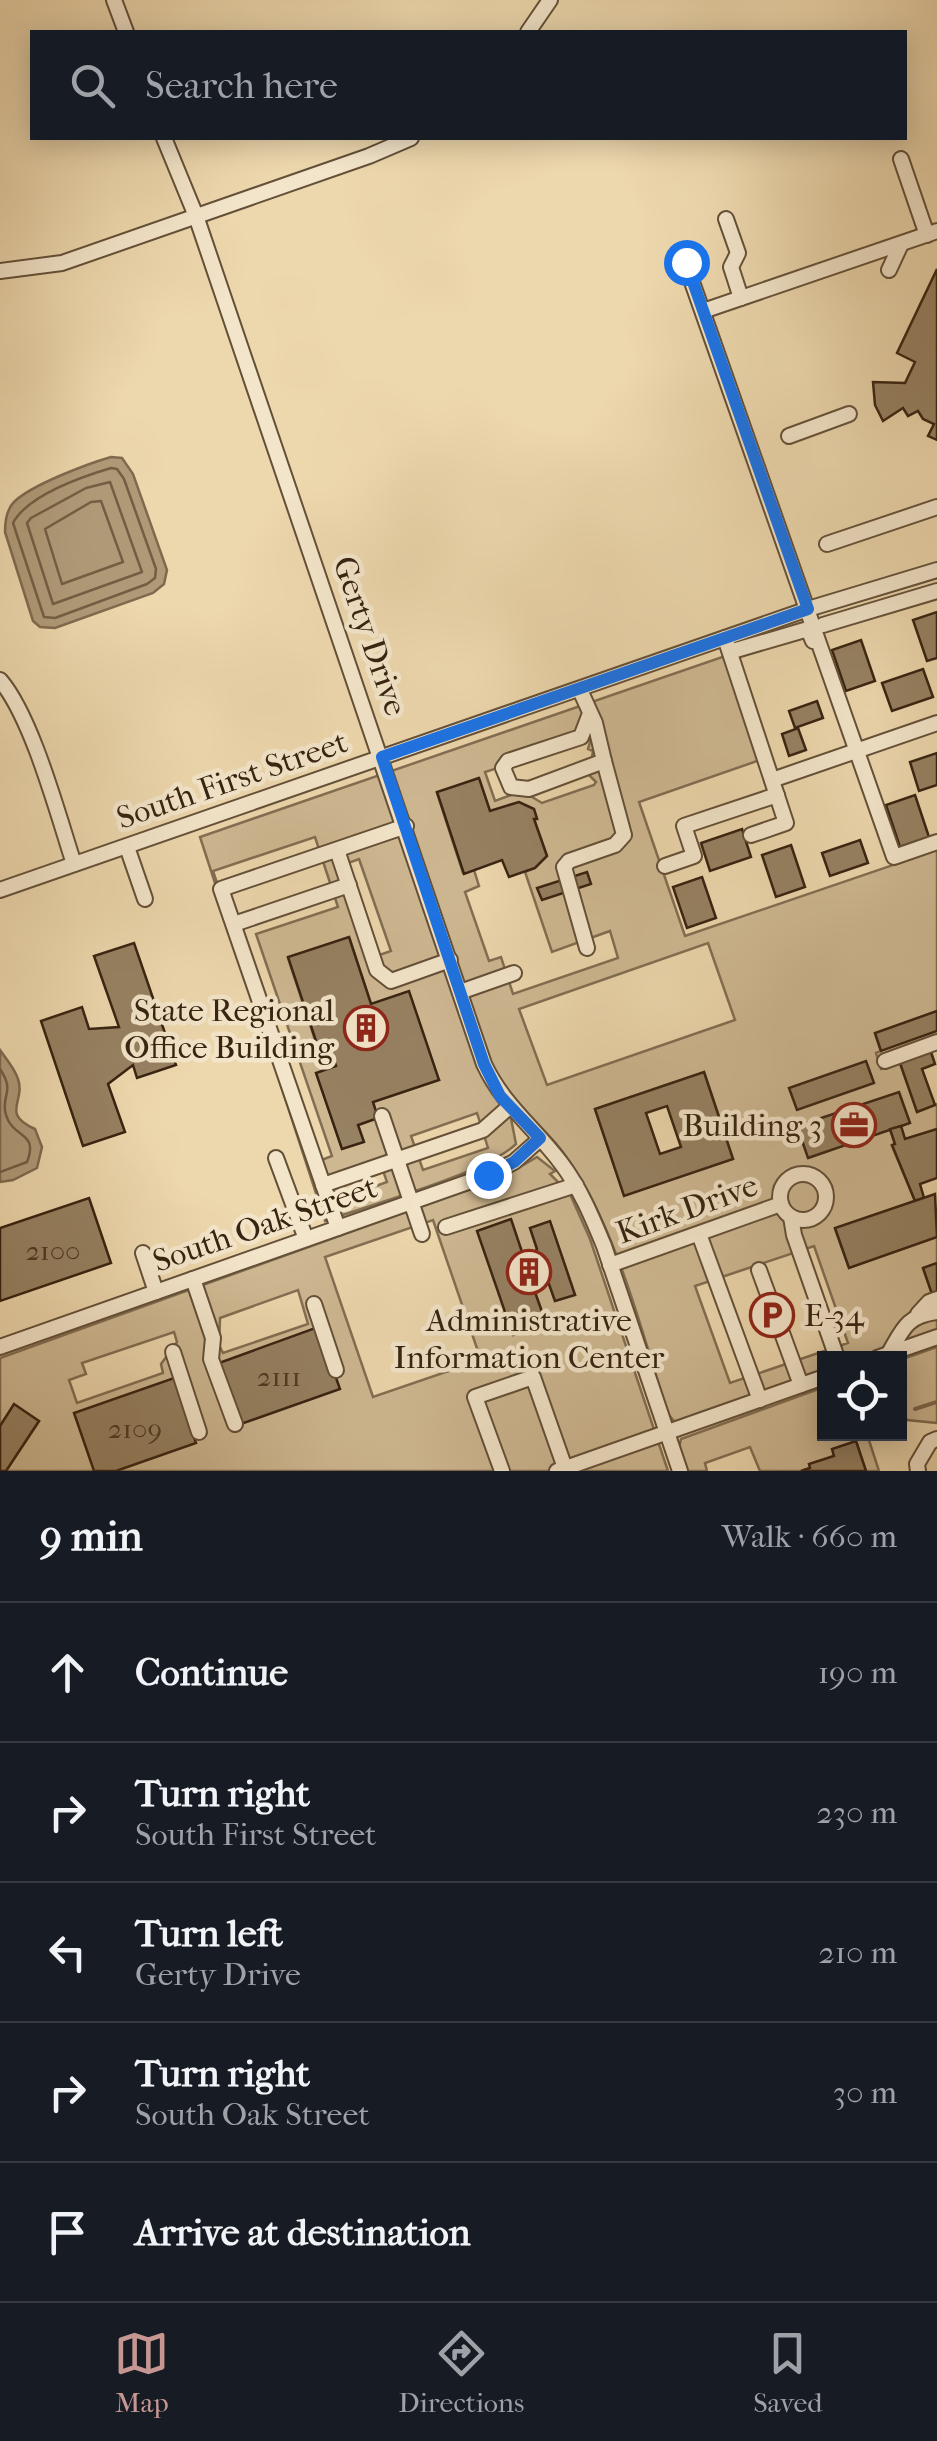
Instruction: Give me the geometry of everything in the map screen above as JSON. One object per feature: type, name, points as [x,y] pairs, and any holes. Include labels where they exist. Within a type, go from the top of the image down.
[{"type":"street","points":[[114,0],[125,30]]},
{"type":"street","points":[[529,30],[550,0]]},
{"type":"street","name":"Gerty Drive","points":[[165,140],[196,216],[484,1064],[509,1107],[540,1138],[576,1185],[610,1265],[680,1471]]},
{"type":"street","points":[[0,272],[62,263],[406,140]]},
{"type":"street","points":[[703,311],[932,233],[901,159]]},
{"type":"street","points":[[726,219],[738,252],[731,267],[741,298]]},
{"type":"street","points":[[890,270],[901,244]]},
{"type":"street","points":[[686,262],[894,858],[937,842]]},
{"type":"street","points":[[789,436],[849,414]]},
{"type":"street","points":[[826,544],[937,507]]},
{"type":"street","name":"South First Street","points":[[0,890],[808,609],[937,570]]},
{"type":"street","points":[[823,625],[937,592]]},
{"type":"street","points":[[736,650],[808,629],[834,703]]},
{"type":"street","points":[[724,638],[786,823],[751,835]]},
{"type":"street","points":[[0,680],[13,696],[25,724],[74,864]]},
{"type":"street","points":[[580,690],[595,723],[624,835],[615,845],[569,861],[564,867],[587,948]]},
{"type":"street","points":[[590,716],[581,737],[508,761],[505,778],[510,787],[529,789],[604,761]]},
{"type":"street","points":[[665,866],[694,856],[684,826],[857,750],[937,723]]},
{"type":"street","points":[[338,1228],[222,889],[406,826]]},
{"type":"street","points":[[127,847],[145,899]]},
{"type":"street","points":[[338,850],[377,970],[391,980],[450,960]]},
{"type":"street","points":[[234,924],[349,885]]},
{"type":"street","points":[[460,992],[514,973]]},
{"type":"street","points":[[885,1061],[936,1044]]},
{"type":"street","points":[[323,1184],[483,1130],[509,1107]]},
{"type":"street","points":[[382,1116],[422,1234]]},
{"type":"street","name":"South Oak Street","points":[[0,1347],[501,1170],[540,1138]]},
{"type":"street","points":[[276,1158],[306,1239]]},
{"type":"street","points":[[446,1228],[576,1185]]},
{"type":"street","name":"Kirk Drive","points":[[610,1265],[699,1234],[786,1211],[835,1351]]},
{"type":"street","points":[[699,1234],[760,1400]]},
{"type":"street","points":[[144,1253],[156,1292]]},
{"type":"street","points":[[759,1270],[800,1385]]},
{"type":"street","points":[[194,1279],[213,1338],[212,1359],[235,1424]]},
{"type":"street","points":[[886,1351],[905,1325],[929,1302],[937,1300]]},
{"type":"street","points":[[314,1304],[336,1370]]},
{"type":"street","points":[[918,1314],[937,1312]]},
{"type":"street","points":[[898,1351],[937,1337]]},
{"type":"street","points":[[172,1352],[199,1432]]},
{"type":"street","points":[[502,1471],[474,1397],[533,1377],[561,1470],[817,1379]]},
{"type":"street","points":[[918,1471],[917,1464],[930,1442],[937,1439]]},
{"type":"shaded area","points":[[725,656],[760,760],[639,802],[685,936],[937,850],[937,1011],[875,1034],[881,1051],[876,1053],[881,1069],[900,1063],[917,1111],[937,1104],[937,1129],[905,1139],[901,1126],[909,1123],[797,1127],[809,1158],[890,1129],[895,1144],[892,1146],[915,1201],[835,1229],[849,1268],[937,1237],[937,1263],[923,1268],[933,1296],[937,1295],[937,1332],[882,1351],[824,1351],[848,1343],[814,1246],[695,1286],[730,1383],[817,1354],[817,1373],[675,1422],[668,1414],[629,1289],[591,1198],[567,1158],[540,1127],[509,1108],[516,1144],[501,1155],[454,1177],[325,1221],[200,837]],"holes":[[[591,738],[589,775],[596,782],[542,803],[522,791],[495,801],[485,772]],[[478,778],[490,811],[519,802],[534,810],[547,856],[525,872],[552,952],[610,931],[618,958],[513,994],[501,957],[489,961],[465,892],[479,886],[474,870],[463,873],[437,793]],[[315,837],[338,907],[256,934],[332,1156],[311,1164],[213,871]],[[359,859],[391,951],[368,959],[337,867]],[[349,937],[371,1004],[439,1080],[373,1102],[378,1118],[358,1125],[363,1142],[342,1149],[317,1074],[336,1066],[331,1052],[320,1055],[288,958]],[[708,943],[735,1020],[547,1085],[519,1009]],[[704,1072],[733,1159],[624,1195],[595,1109]],[[477,1113],[488,1148],[423,1170],[411,1136]],[[379,1159],[387,1182],[343,1198],[334,1175]]]},
{"type":"shaded area","points":[[537,1157],[555,1171],[550,1174],[570,1194],[590,1239],[668,1471],[6,1471],[39,1421],[14,1405],[0,1426],[0,1358],[503,1177]],"holes":[[[433,1220],[481,1360],[373,1397],[325,1257]],[[510,1220],[526,1264],[537,1249],[530,1228],[550,1222],[575,1295],[555,1301],[549,1284],[531,1281],[546,1323],[513,1334]],[[298,1290],[308,1324],[223,1353],[219,1345],[220,1318]],[[174,1332],[177,1342],[161,1364],[163,1373],[77,1403],[69,1380],[86,1374],[82,1363]]]},
{"type":"shaded area","points":[[937,1347],[937,1423],[907,1420],[907,1358]]},
{"type":"shaded area","points":[[817,1390],[817,1441],[856,1441],[833,1449],[834,1456],[801,1471],[760,1471],[750,1447],[705,1463],[707,1471],[687,1471],[679,1448],[681,1439]]},
{"type":"shaded area","points":[[856,1441],[869,1441],[879,1471],[866,1471]]},
{"type":"water","points":[[111,457],[122,458],[133,474],[167,570],[164,584],[153,593],[55,628],[40,627],[33,621],[5,532],[8,512],[14,502],[33,489]]},
{"type":"water","points":[[0,1050],[18,1079],[16,1112],[35,1129],[42,1147],[37,1168],[0,1182]]},
{"type":"building","points":[[937,269],[937,440],[928,436],[934,424],[923,419],[918,411],[908,416],[903,408],[883,421],[875,405],[873,382],[905,383],[915,362],[897,353]]},
{"type":"building","points":[[937,612],[937,658],[927,661],[913,620]]},
{"type":"building","points":[[861,640],[875,681],[846,691],[832,650]]},
{"type":"building","points":[[923,669],[933,697],[892,711],[882,683]]},
{"type":"building","points":[[817,701],[823,718],[795,728],[789,711]]},
{"type":"building","points":[[798,728],[806,750],[789,756],[782,734]]},
{"type":"building","points":[[937,753],[937,785],[919,791],[910,762]]},
{"type":"building","points":[[479,778],[490,811],[519,802],[534,809],[547,856],[535,868],[509,877],[502,860],[464,874],[437,792]]},
{"type":"building","points":[[915,795],[929,837],[900,847],[886,805]]},
{"type":"building","points":[[742,829],[751,857],[710,871],[701,843]]},
{"type":"building","points":[[860,840],[868,863],[830,876],[822,853]]},
{"type":"building","points":[[791,845],[805,887],[776,897],[762,855]]},
{"type":"building","points":[[587,872],[591,884],[542,900],[537,888]]},
{"type":"building","points":[[702,877],[716,918],[687,928],[673,887]]},
{"type":"building","name":"State Regional Office Building","points":[[349,937],[371,1004],[409,991],[439,1080],[373,1102],[378,1118],[358,1125],[364,1142],[342,1149],[316,1073],[336,1066],[331,1052],[321,1056],[288,957]]},
{"type":"building","points":[[134,943],[176,1065],[137,1078],[133,1065],[108,1084],[125,1132],[83,1146],[41,1021],[82,1007],[89,1029],[119,1027],[94,956]]},
{"type":"building","points":[[937,1011],[937,1031],[881,1051],[875,1033]]},
{"type":"building","points":[[931,1052],[935,1064],[922,1069],[935,1105],[917,1112],[900,1063]]},
{"type":"building","points":[[866,1061],[874,1083],[797,1110],[789,1088]]},
{"type":"building","points":[[704,1072],[733,1159],[624,1196],[595,1109]],"holes":[[[667,1106],[681,1147],[660,1154],[646,1113]]]},
{"type":"building","name":"Building 3","points":[[899,1092],[910,1123],[808,1158],[797,1126]]},
{"type":"building","points":[[901,1126],[905,1139],[937,1129],[937,1178],[920,1184],[924,1198],[915,1201],[892,1145],[895,1144],[890,1129]]},
{"type":"building","points":[[935,1194],[937,1237],[849,1268],[835,1228]]},
{"type":"building","points":[[89,1198],[111,1263],[0,1301],[0,1228]]},
{"type":"building","name":"Administrative Information Center","points":[[511,1219],[526,1264],[537,1249],[530,1228],[550,1221],[575,1295],[555,1301],[549,1284],[531,1281],[546,1323],[513,1335],[477,1231]]},
{"type":"building","points":[[937,1263],[937,1295],[933,1297],[923,1268]]},
{"type":"building","points":[[318,1327],[340,1389],[241,1424],[219,1363]]},
{"type":"building","points":[[174,1378],[196,1443],[116,1471],[94,1471],[74,1413]]},
{"type":"building","points":[[14,1404],[39,1421],[6,1471],[0,1471],[0,1426]]},
{"type":"building","points":[[856,1441],[866,1471],[801,1471],[810,1468],[809,1464],[834,1456],[832,1449]]},
{"type":"waterway","points":[[915,1409],[937,1402]]},
{"type":"place","name":"State Regional Office Building","points":[[366,1028]]},
{"type":"place","name":"Building 3","points":[[854,1125]]},
{"type":"place","name":"Administrative Information Center","points":[[529,1272]]},
{"type":"place","name":"E-34","points":[[772,1315]]},
{"type":"route","points":[[488,1175],[514,1162],[540,1138],[500,1096],[484,1064],[382,757],[808,609],[686,262]]}]
